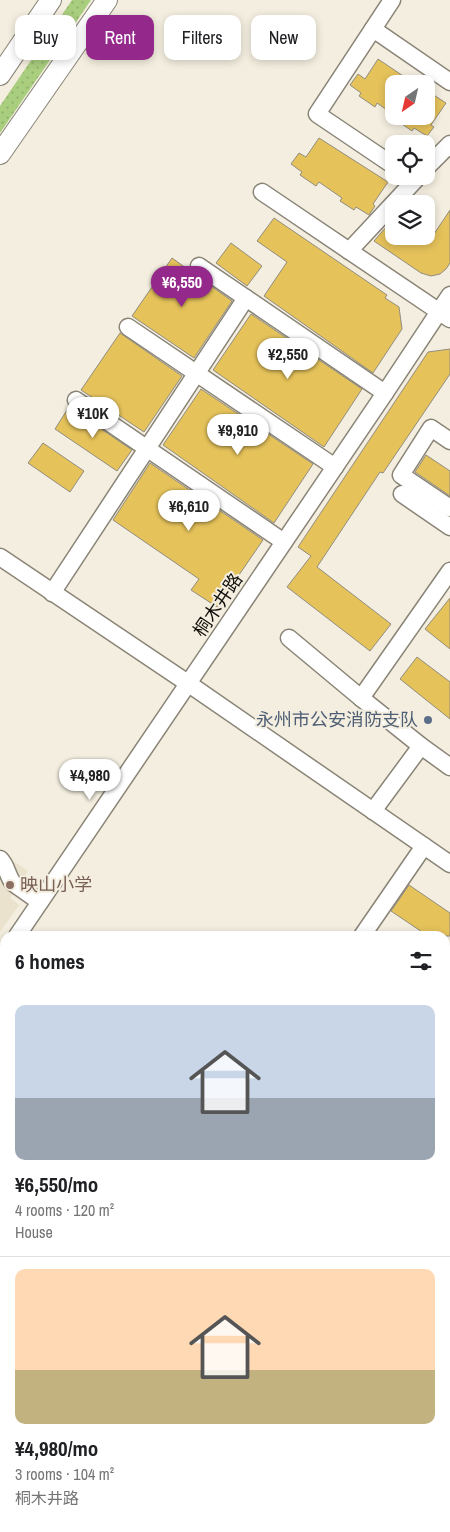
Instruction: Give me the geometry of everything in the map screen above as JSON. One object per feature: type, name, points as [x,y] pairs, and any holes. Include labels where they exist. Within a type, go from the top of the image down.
[{"type":"main road","points":[[0,75],[51,0]]},
{"type":"main road","points":[[1,152],[107,0]]},
{"type":"street","points":[[385,160],[317,114],[392,0]]},
{"type":"street","points":[[373,29],[450,82]]},
{"type":"street","points":[[435,159],[450,144]]},
{"type":"street","points":[[348,251],[409,185]]},
{"type":"street","points":[[262,192],[444,316]]},
{"type":"street","points":[[199,266],[386,393]]},
{"type":"street","name":"桐木井路","points":[[20,931],[335,467],[386,393],[444,316],[450,295]]},
{"type":"street","points":[[52,593],[246,298]]},
{"type":"street","points":[[128,327],[335,467]]},
{"type":"street","points":[[76,400],[284,542]]},
{"type":"street","points":[[450,441],[432,428],[401,475],[450,508]]},
{"type":"street","points":[[402,494],[450,527]]},
{"type":"street","points":[[0,557],[189,684],[450,864]]},
{"type":"street","points":[[361,698],[450,571]]},
{"type":"street","points":[[289,638],[361,698],[450,767]]},
{"type":"street","points":[[373,811],[421,746]]},
{"type":"street","points":[[365,931],[424,846]]},
{"type":"street","points":[[0,859],[4,862],[10,879],[40,902]]},
{"type":"shaded area","name":"映山小学","points":[[0,852],[28,871],[10,898],[19,905],[0,931]]},
{"type":"green space","points":[[72,0],[91,0],[76,22],[76,15],[62,15]]},
{"type":"green space","points":[[31,60],[50,60],[0,133],[0,106]]},
{"type":"building","points":[[378,59],[402,75],[385,75],[385,109],[377,103],[375,107],[359,96],[361,93],[350,85],[358,74],[365,79]]},
{"type":"building","points":[[435,96],[446,103],[435,119]]},
{"type":"building","points":[[403,125],[431,125],[434,127],[428,135],[414,128],[412,131]]},
{"type":"building","points":[[319,138],[385,180],[386,185],[373,204],[375,206],[369,215],[356,207],[354,210],[340,201],[342,198],[319,182],[316,186],[300,175],[302,172],[291,164],[299,153],[306,157]]},
{"type":"building","points":[[450,210],[450,263],[440,274],[431,276],[421,273],[374,241],[385,228],[385,245],[435,245],[435,232]]},
{"type":"building","points":[[274,218],[387,295],[385,298],[399,307],[402,329],[373,373],[264,296],[287,262],[257,241]]},
{"type":"building","points":[[231,243],[262,266],[247,286],[216,263]]},
{"type":"building","points":[[172,258],[232,301],[194,358],[132,316]]},
{"type":"building","points":[[251,314],[362,389],[324,447],[213,370]]},
{"type":"building","points":[[120,333],[182,376],[144,432],[81,390]]},
{"type":"building","points":[[450,349],[450,374],[383,473],[380,472],[317,567],[391,624],[370,651],[287,587],[311,556],[298,547],[428,352]]},
{"type":"building","points":[[201,389],[313,464],[274,523],[163,445]]},
{"type":"building","points":[[69,407],[132,450],[117,471],[55,429]]},
{"type":"building","points":[[43,443],[84,471],[70,492],[28,463]]},
{"type":"building","points":[[426,455],[450,471],[450,496],[415,472]]},
{"type":"building","points":[[150,463],[263,540],[217,607],[191,590],[199,579],[113,520]]},
{"type":"building","points":[[450,598],[450,649],[425,629]]},
{"type":"building","points":[[417,657],[450,682],[450,719],[400,679]]},
{"type":"building","points":[[409,885],[450,913],[450,931],[421,931],[391,911]]},
{"type":"place","name":"永州市公安消防支队","points":[[428,720]]},
{"type":"place","name":"映山小学","points":[[10,885]]}]
